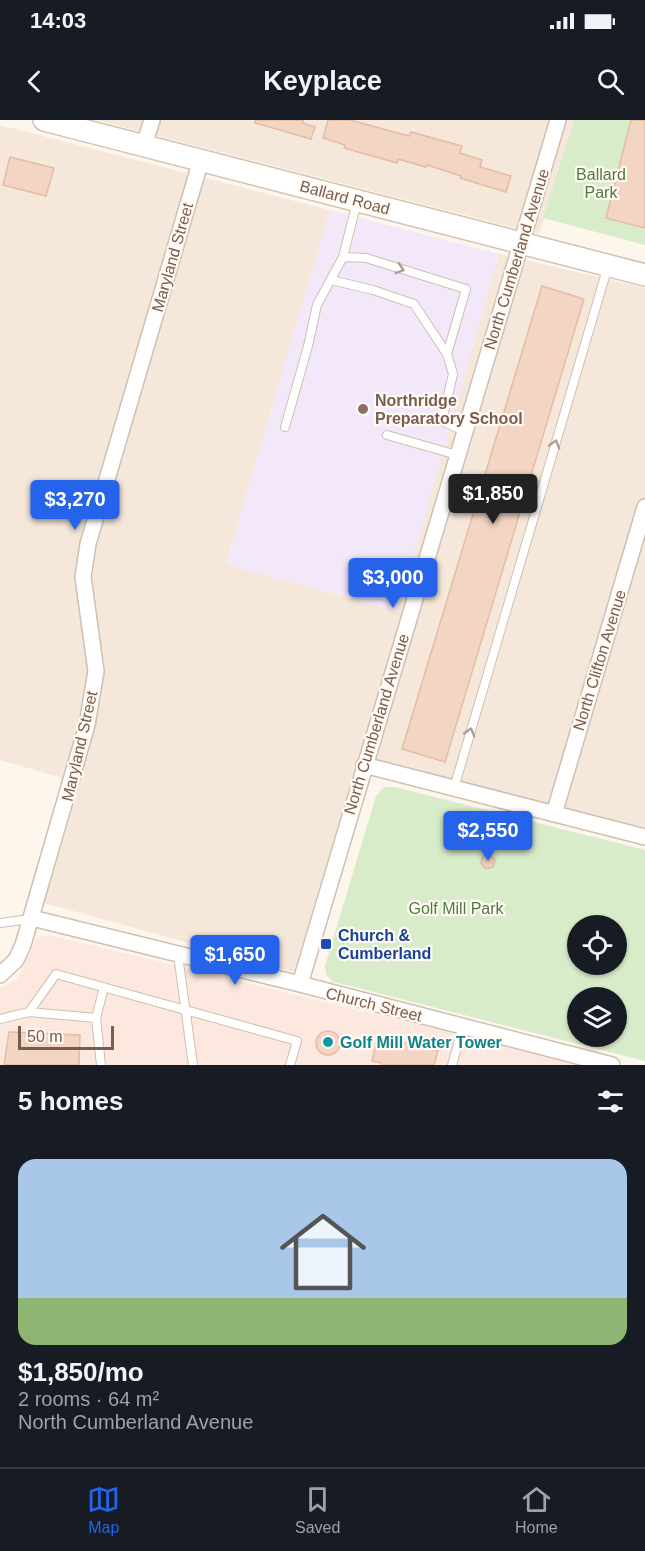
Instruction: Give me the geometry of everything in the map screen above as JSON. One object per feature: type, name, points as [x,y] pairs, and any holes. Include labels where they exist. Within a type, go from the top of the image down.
[{"type":"street","name":"Ballard Road","points":[[44,120],[645,275]]},
{"type":"street","points":[[144,145],[152,120]]},
{"type":"street","name":"North Cumberland Avenue","points":[[300,984],[558,120]]},
{"type":"street","name":"Maryland Street","points":[[0,975],[16,960],[23,945],[83,742],[96,671],[83,577],[88,544],[201,160]]},
{"type":"street","name":"North Clifton Avenue","points":[[554,814],[645,507]]},
{"type":"street","points":[[364,765],[645,837]]},
{"type":"street","name":"Church Street","points":[[32,918],[300,984],[612,1065]]},
{"type":"lane","points":[[285,427],[308,346],[316,305],[343,257],[357,201]]},
{"type":"lane","points":[[343,257],[366,258],[466,289],[447,354]]},
{"type":"lane","points":[[454,788],[608,266]]},
{"type":"lane","points":[[331,280],[374,290],[414,304],[447,354],[453,374],[443,422],[464,431]]},
{"type":"lane","points":[[387,435],[457,455]]},
{"type":"lane","points":[[0,924],[32,918]]},
{"type":"lane","points":[[178,955],[193,1065]]},
{"type":"lane","points":[[29,1012],[56,974],[297,1041],[290,1065]]},
{"type":"lane","points":[[101,1065],[96,1018],[105,987]]},
{"type":"lane","points":[[0,1019],[29,1012],[96,1018]]},
{"type":"lane","points":[[452,1065],[463,1026]]},
{"type":"shaded area","points":[[96,120],[574,120],[539,234]]},
{"type":"shaded area","points":[[0,125],[330,210],[226,564],[397,611],[499,254],[645,288],[645,832],[357,762],[294,972],[44,903],[80,783],[0,760]]},
{"type":"shaded area","name":"Northridge Preparatory School","points":[[330,210],[499,254],[398,611],[226,564]]},
{"type":"shaded area","points":[[49,935],[577,1065],[0,1065],[0,988],[17,979],[36,940]]},
{"type":"green space","name":"Ballard Park","points":[[574,120],[645,120],[645,245],[543,218]]},
{"type":"green space","name":"Golf Mill Park","points":[[384,787],[395,787],[645,850],[645,1061],[590,1047],[627,1047],[627,987],[567,987],[567,1041],[334,982],[326,975],[325,966],[376,796]]},
{"type":"building","points":[[255,120],[303,120],[303,123],[315,127],[311,139],[255,123]]},
{"type":"building","points":[[328,120],[350,120],[409,136],[411,132],[462,146],[460,153],[482,160],[480,167],[511,176],[506,192],[427,165],[426,167],[398,159],[397,163],[344,148],[345,145],[323,138]]},
{"type":"building","points":[[631,120],[645,120],[645,228],[606,218]]},
{"type":"building","points":[[10,157],[54,168],[46,196],[3,185]]},
{"type":"building","points":[[542,286],[584,299],[445,762],[402,749]]},
{"type":"building","points":[[490,855],[495,860],[493,867],[486,869],[481,863],[483,856]]},
{"type":"building","name":"Golf Mill Water Tower","points":[[328,1031],[333,1032],[339,1038],[339,1048],[333,1054],[328,1055],[323,1054],[317,1048],[316,1043],[317,1038],[323,1032]]},
{"type":"building","points":[[9,1032],[80,1035],[79,1065],[4,1065]]},
{"type":"building","points":[[378,1036],[438,1051],[434,1065],[381,1065],[381,1063],[372,1061]]},
{"type":"place","name":"Northridge Preparatory School","points":[[363,409]]},
{"type":"place","name":"Church & Cumberland","points":[[326,944]]},
{"type":"place","name":"Golf Mill Water Tower","points":[[328,1042]]}]
